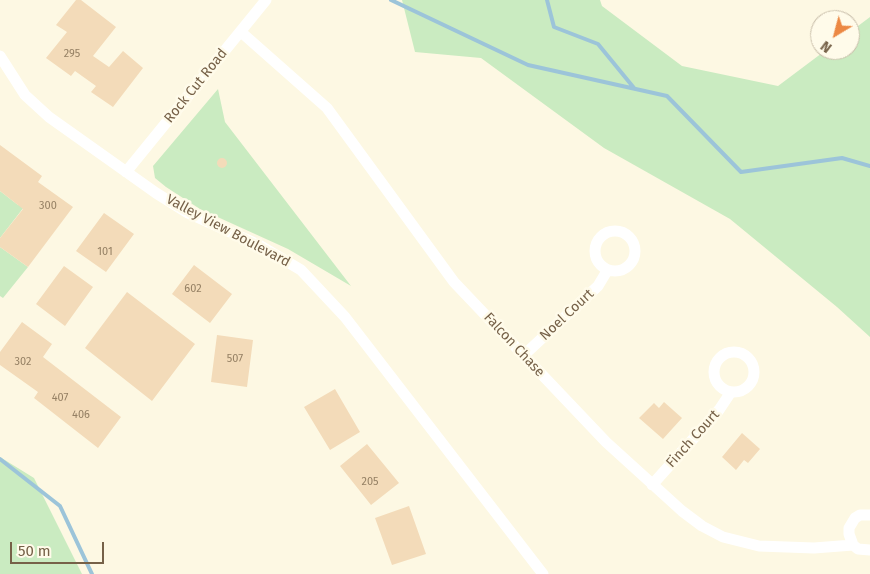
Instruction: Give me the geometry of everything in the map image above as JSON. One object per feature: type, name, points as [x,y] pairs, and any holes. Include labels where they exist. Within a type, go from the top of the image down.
[{"type":"street","name":"Rock Cut Road","points":[[126,172],[266,0]]},
{"type":"street","name":"Falcon Chase","points":[[241,32],[327,108],[454,282],[606,442],[652,485],[702,526],[723,537],[759,546],[814,548],[853,545],[864,550],[870,550]]},
{"type":"street","name":"Valley View Boulevard","points":[[0,56],[25,95],[49,117],[126,172],[188,213],[259,245],[301,270],[345,317],[543,574]]},
{"type":"street","name":"Noel Court","points":[[524,355],[598,286],[607,271]]},
{"type":"street","name":"Finch Court","points":[[652,485],[719,410],[731,392]]},
{"type":"street","points":[[853,545],[848,534],[851,522],[860,515],[870,515]]},
{"type":"green space","points":[[402,0],[600,0],[602,6],[682,66],[778,86],[813,60],[860,60],[860,24],[870,17],[870,337],[837,307],[730,219],[604,148],[481,58],[415,52]]},
{"type":"green space","points":[[218,89],[225,122],[351,286],[288,249],[200,209],[155,178],[153,166]]},
{"type":"green space","points":[[0,191],[18,205],[27,195],[31,198],[0,238]]},
{"type":"green space","points":[[0,247],[28,267],[3,298],[0,296]]},
{"type":"green space","points":[[0,457],[34,478],[82,574],[0,574]]},
{"type":"building","points":[[76,0],[81,0],[116,27],[93,56],[109,67],[123,51],[143,68],[113,107],[91,92],[96,86],[75,71],[71,76],[46,58],[67,32],[56,25]]},
{"type":"building","points":[[0,145],[42,176],[38,182],[73,207],[28,267],[0,247],[0,238],[23,209],[0,191]]},
{"type":"building","points":[[220,158],[224,158],[227,163],[226,167],[220,168],[217,165],[217,161]]},
{"type":"building","points":[[104,213],[134,234],[106,272],[76,251]]},
{"type":"building","points":[[194,265],[232,294],[210,323],[172,294]]},
{"type":"building","points":[[64,266],[93,287],[65,326],[36,304]]},
{"type":"building","points":[[127,292],[195,344],[152,401],[85,348]]},
{"type":"building","points":[[22,322],[52,344],[43,357],[121,417],[98,448],[34,398],[38,392],[0,365],[0,352]]},
{"type":"building","points":[[217,335],[253,340],[247,387],[211,382]]},
{"type":"building","points":[[335,389],[360,432],[330,450],[304,407]]},
{"type":"building","points":[[664,402],[682,418],[663,439],[639,418],[654,403],[659,408]]},
{"type":"building","points":[[742,433],[760,449],[748,463],[744,460],[736,470],[722,457]]},
{"type":"building","points":[[367,444],[399,483],[371,505],[340,466]]},
{"type":"building","points":[[409,506],[426,554],[392,565],[375,518]]},
{"type":"waterway","points":[[391,0],[528,65],[667,96],[741,172],[842,158],[870,166]]},
{"type":"waterway","points":[[547,0],[554,27],[598,44],[634,88]]},
{"type":"waterway","points":[[0,459],[60,506],[92,574]]}]
